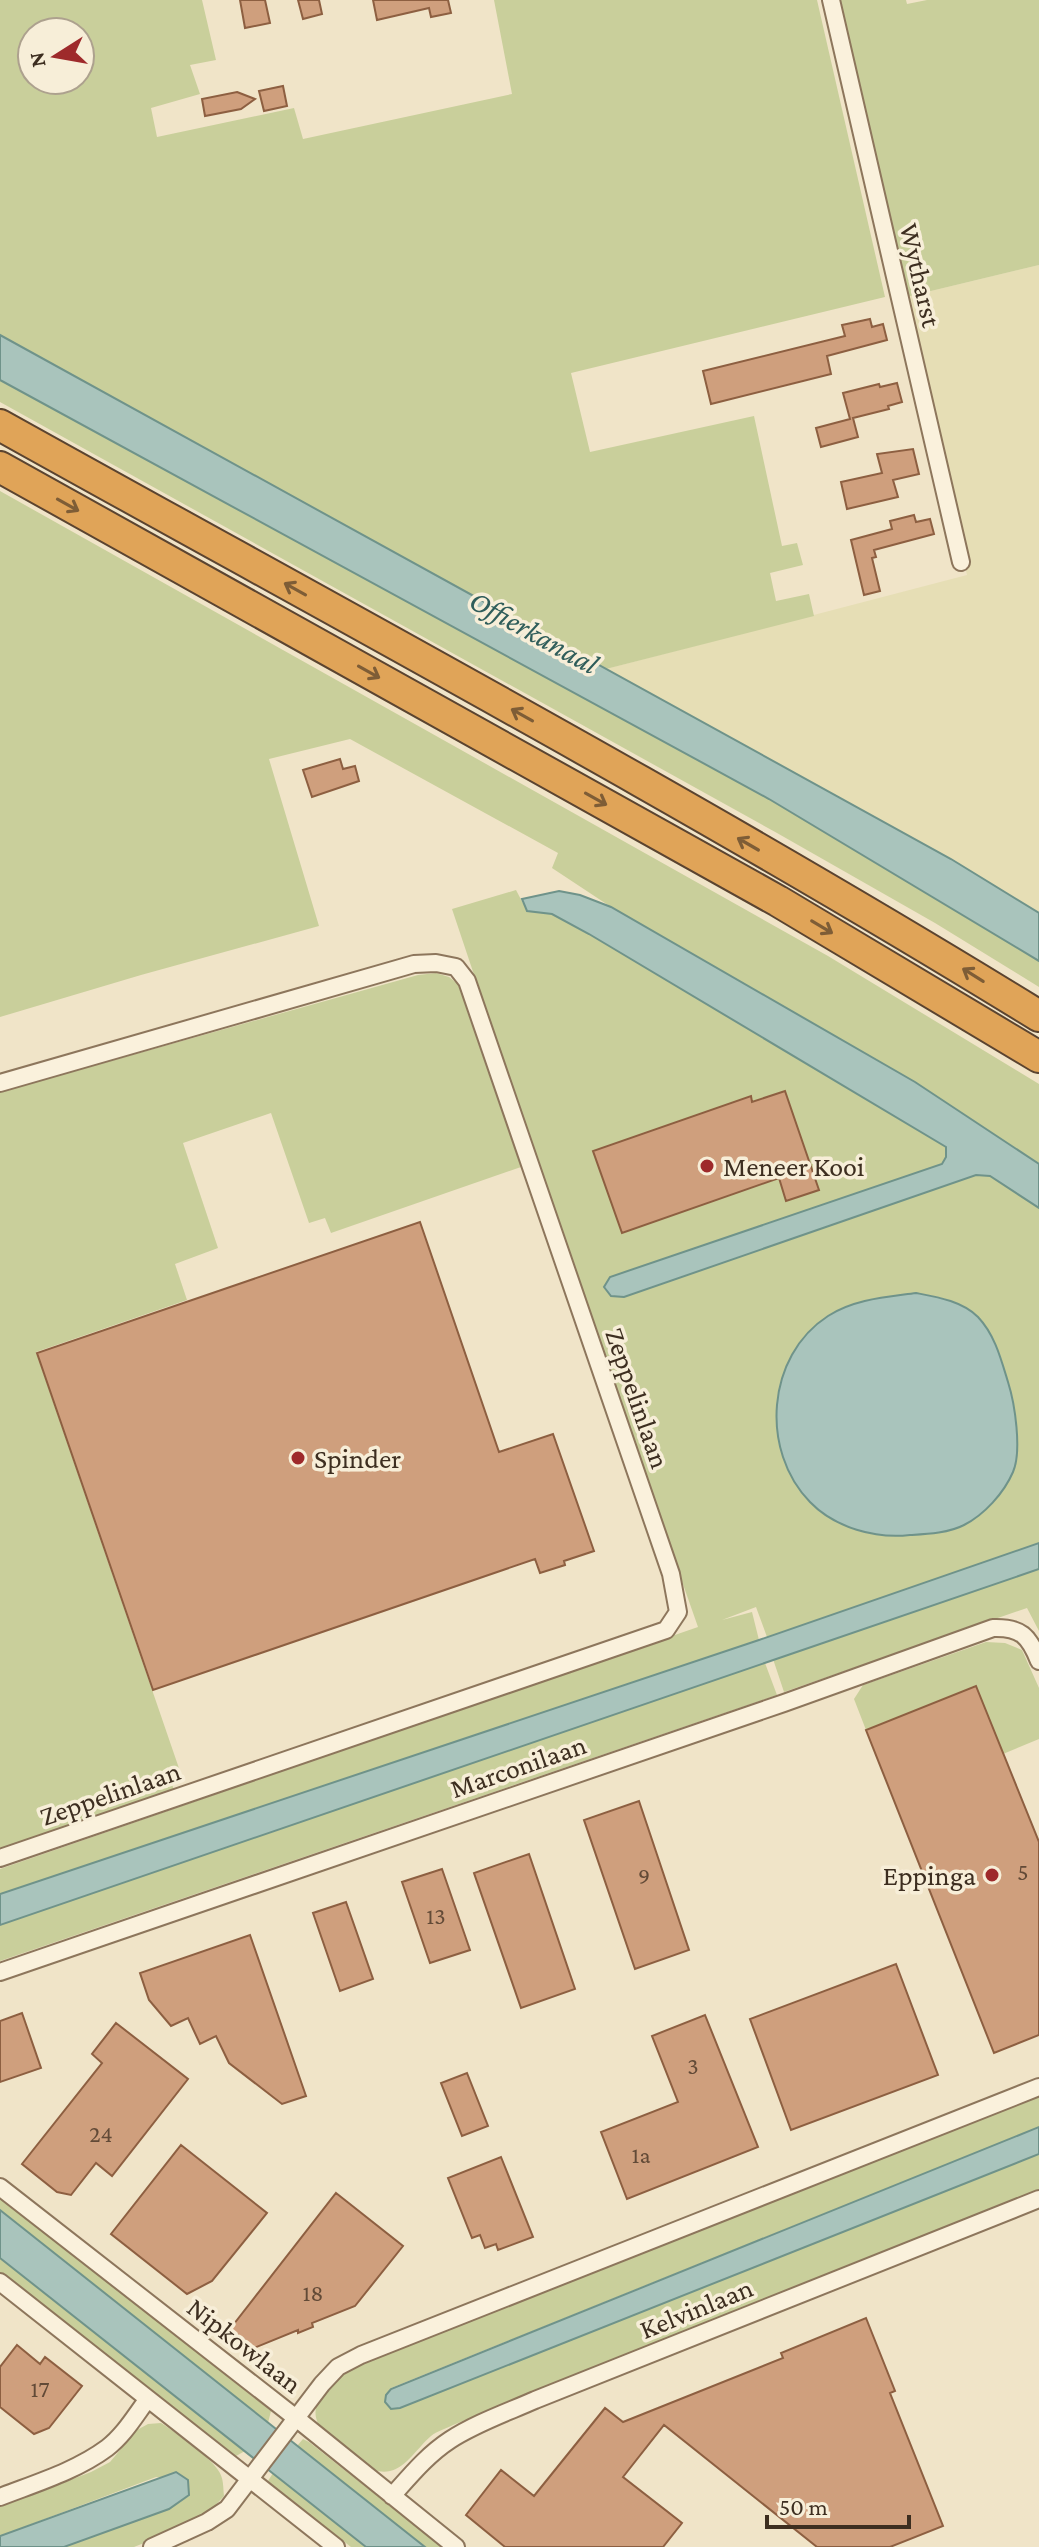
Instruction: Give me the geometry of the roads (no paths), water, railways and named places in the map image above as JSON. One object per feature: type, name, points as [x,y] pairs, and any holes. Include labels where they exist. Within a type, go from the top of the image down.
[{"type":"highway","points":[[0,425],[621,772],[897,929],[1039,1016]]},
{"type":"highway","points":[[0,467],[778,901],[1039,1057]]},
{"type":"street","name":"Wytharst","points":[[831,0],[961,562]]},
{"type":"street","name":"Zeppelinlaan","points":[[0,1083],[414,964],[436,963],[456,967],[467,981],[671,1574],[678,1612],[666,1630],[0,1858]]},
{"type":"street","name":"Marconilaan","points":[[0,1972],[993,1628],[1010,1628],[1023,1634],[1032,1644],[1039,1661]]},
{"type":"street","points":[[293,2422],[338,2367],[361,2355],[1039,2087]]},
{"type":"street","name":"Nipkowlaan","points":[[0,2187],[293,2422],[456,2547]]},
{"type":"street","name":"Kelvinlaan","points":[[392,2496],[432,2453],[452,2438],[480,2425],[535,2400],[1039,2199]]},
{"type":"street","points":[[0,2282],[336,2547]]},
{"type":"street","points":[[0,2497],[74,2467],[108,2447],[147,2400]]},
{"type":"street","name":"Nipkowlaan","points":[[152,2547],[207,2522],[227,2509],[293,2422]]},
{"type":"water","name":"Offierkanaal","points":[[0,335],[951,859],[1039,913],[1039,961],[769,799],[0,380]]},
{"type":"water","points":[[559,891],[611,907],[915,1082],[1039,1164],[1039,1208],[990,1176],[976,1175],[624,1297],[611,1296],[604,1287],[610,1277],[942,1164],[946,1147],[589,934],[552,914],[527,911],[522,899]]},
{"type":"water","points":[[916,1293],[965,1307],[978,1317],[989,1332],[1000,1356],[1013,1402],[1016,1463],[999,1495],[979,1515],[958,1528],[897,1536],[870,1533],[831,1519],[810,1502],[794,1481],[783,1457],[777,1431],[777,1405],[782,1379],[792,1355],[807,1333],[828,1316],[860,1302]]},
{"type":"water","points":[[1039,1543],[1039,1569],[0,1925],[0,1894]]},
{"type":"water","points":[[1039,2127],[1039,2154],[400,2408],[391,2409],[385,2402],[391,2389]]},
{"type":"water","points":[[0,2210],[425,2547],[366,2547],[0,2258]]},
{"type":"water","points":[[176,2472],[188,2480],[189,2495],[169,2509],[64,2547],[0,2547],[0,2536]]},
{"type":"place","name":"Meneer Kooi","points":[[707,1166]]},
{"type":"place","name":"Spinder","points":[[298,1458]]},
{"type":"place","name":"Eppinga","points":[[992,1875]]}]
